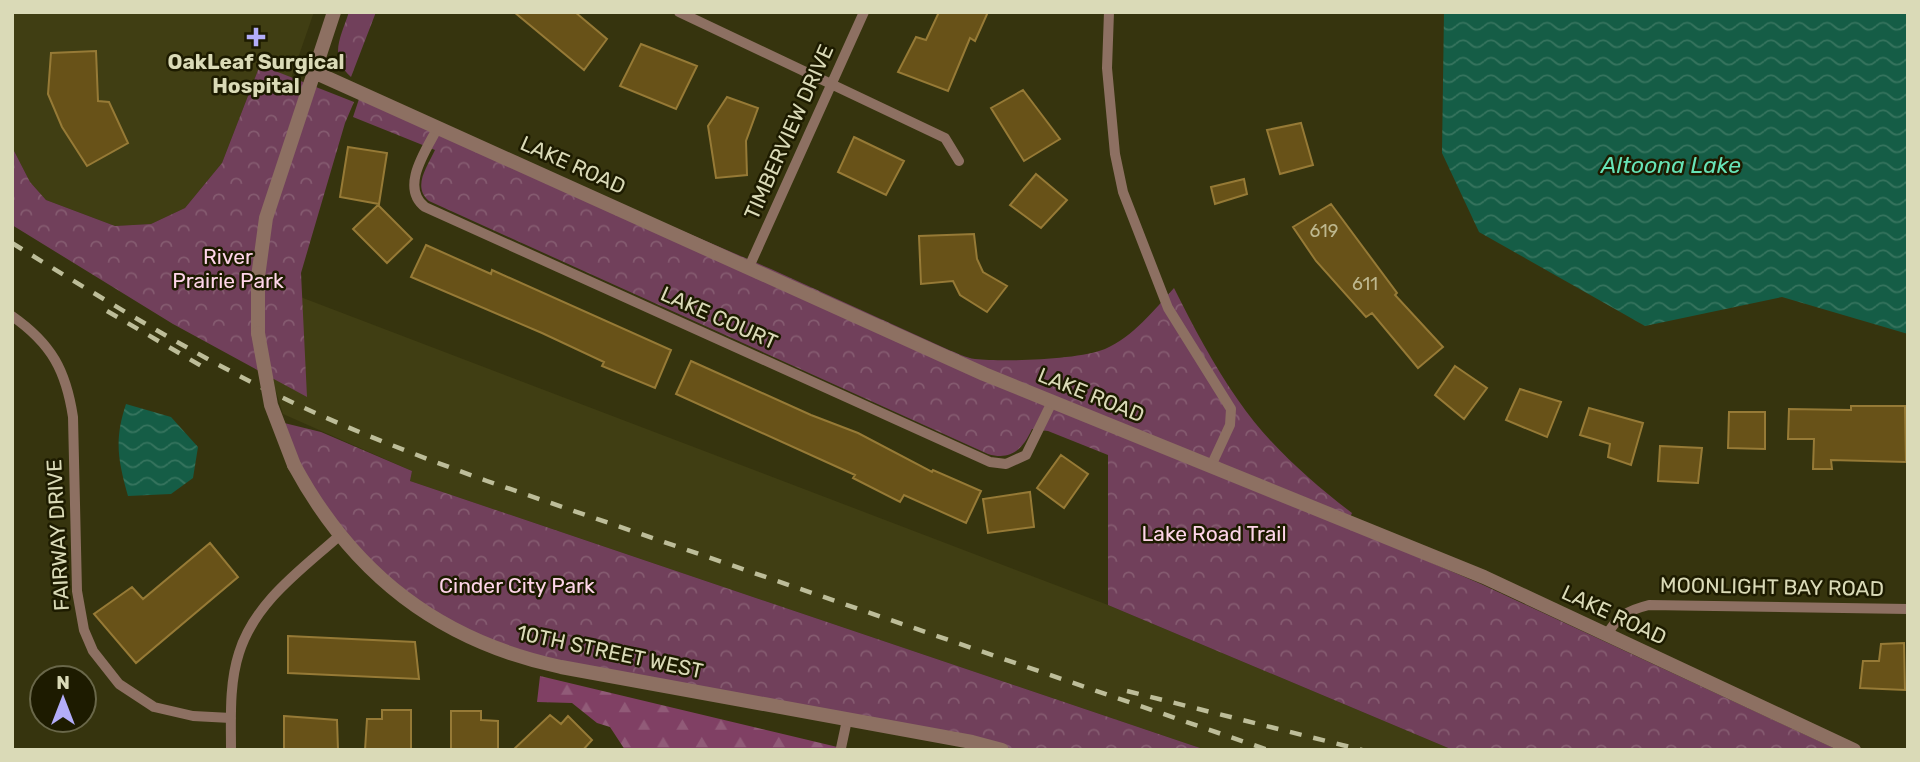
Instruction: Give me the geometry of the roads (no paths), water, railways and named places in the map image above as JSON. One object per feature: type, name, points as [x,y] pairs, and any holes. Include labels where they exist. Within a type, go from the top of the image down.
[{"type":"street","name":"10TH STREET WEST","points":[[334,12],[266,218],[258,277],[258,333],[271,405],[294,465],[319,509],[339,536],[407,600],[461,633],[503,651],[561,667],[1002,750]]},
{"type":"street","points":[[679,12],[945,138],[959,161]]},
{"type":"street","name":"TIMBERVIEW DRIVE","points":[[749,267],[864,12]]},
{"type":"street","points":[[1109,12],[1107,68],[1115,154],[1123,192],[1168,307],[1231,409],[1230,425],[1210,466]]},
{"type":"street","name":"LAKE ROAD","points":[[314,72],[918,345],[1052,402],[1428,553],[1854,750]]},
{"type":"street","name":"LAKE COURT","points":[[438,127],[413,184],[416,197],[425,207],[990,462],[1006,464],[1026,455],[1052,402]]},
{"type":"street","name":"FAIRWAY DRIVE","points":[[12,317],[49,349],[59,364],[70,400],[73,417],[77,591],[84,630],[93,651],[119,684],[154,706],[193,716],[231,718]]},
{"type":"street","points":[[231,750],[234,676],[247,633],[261,610],[282,586],[339,536]]},
{"type":"street","name":"MOONLIGHT BAY ROAD","points":[[1607,635],[1614,621],[1630,610],[1649,605],[1908,609]]},
{"type":"street","points":[[841,748],[847,720]]},
{"type":"water","name":"Altoona Lake","points":[[1444,12],[1908,12],[1908,334],[1782,297],[1645,326],[1479,232],[1442,153]]},
{"type":"water","points":[[126,404],[171,417],[198,447],[193,478],[171,494],[128,496],[119,450],[120,428]]},
{"type":"railway","points":[[12,243],[135,318],[229,371],[372,437],[487,481],[1268,750]]},
{"type":"railway","points":[[107,311],[210,371]]},
{"type":"railway","points":[[1127,691],[1362,750]]},
{"type":"place","name":"OakLeaf Surgical Hospital","points":[[256,37]]},
{"type":"park label","name":"River Prairie Park","points":[[228,269]]},
{"type":"park label","name":"Lake Road Trail","points":[[1214,534]]},
{"type":"park label","name":"Cinder City Park","points":[[517,586]]}]
